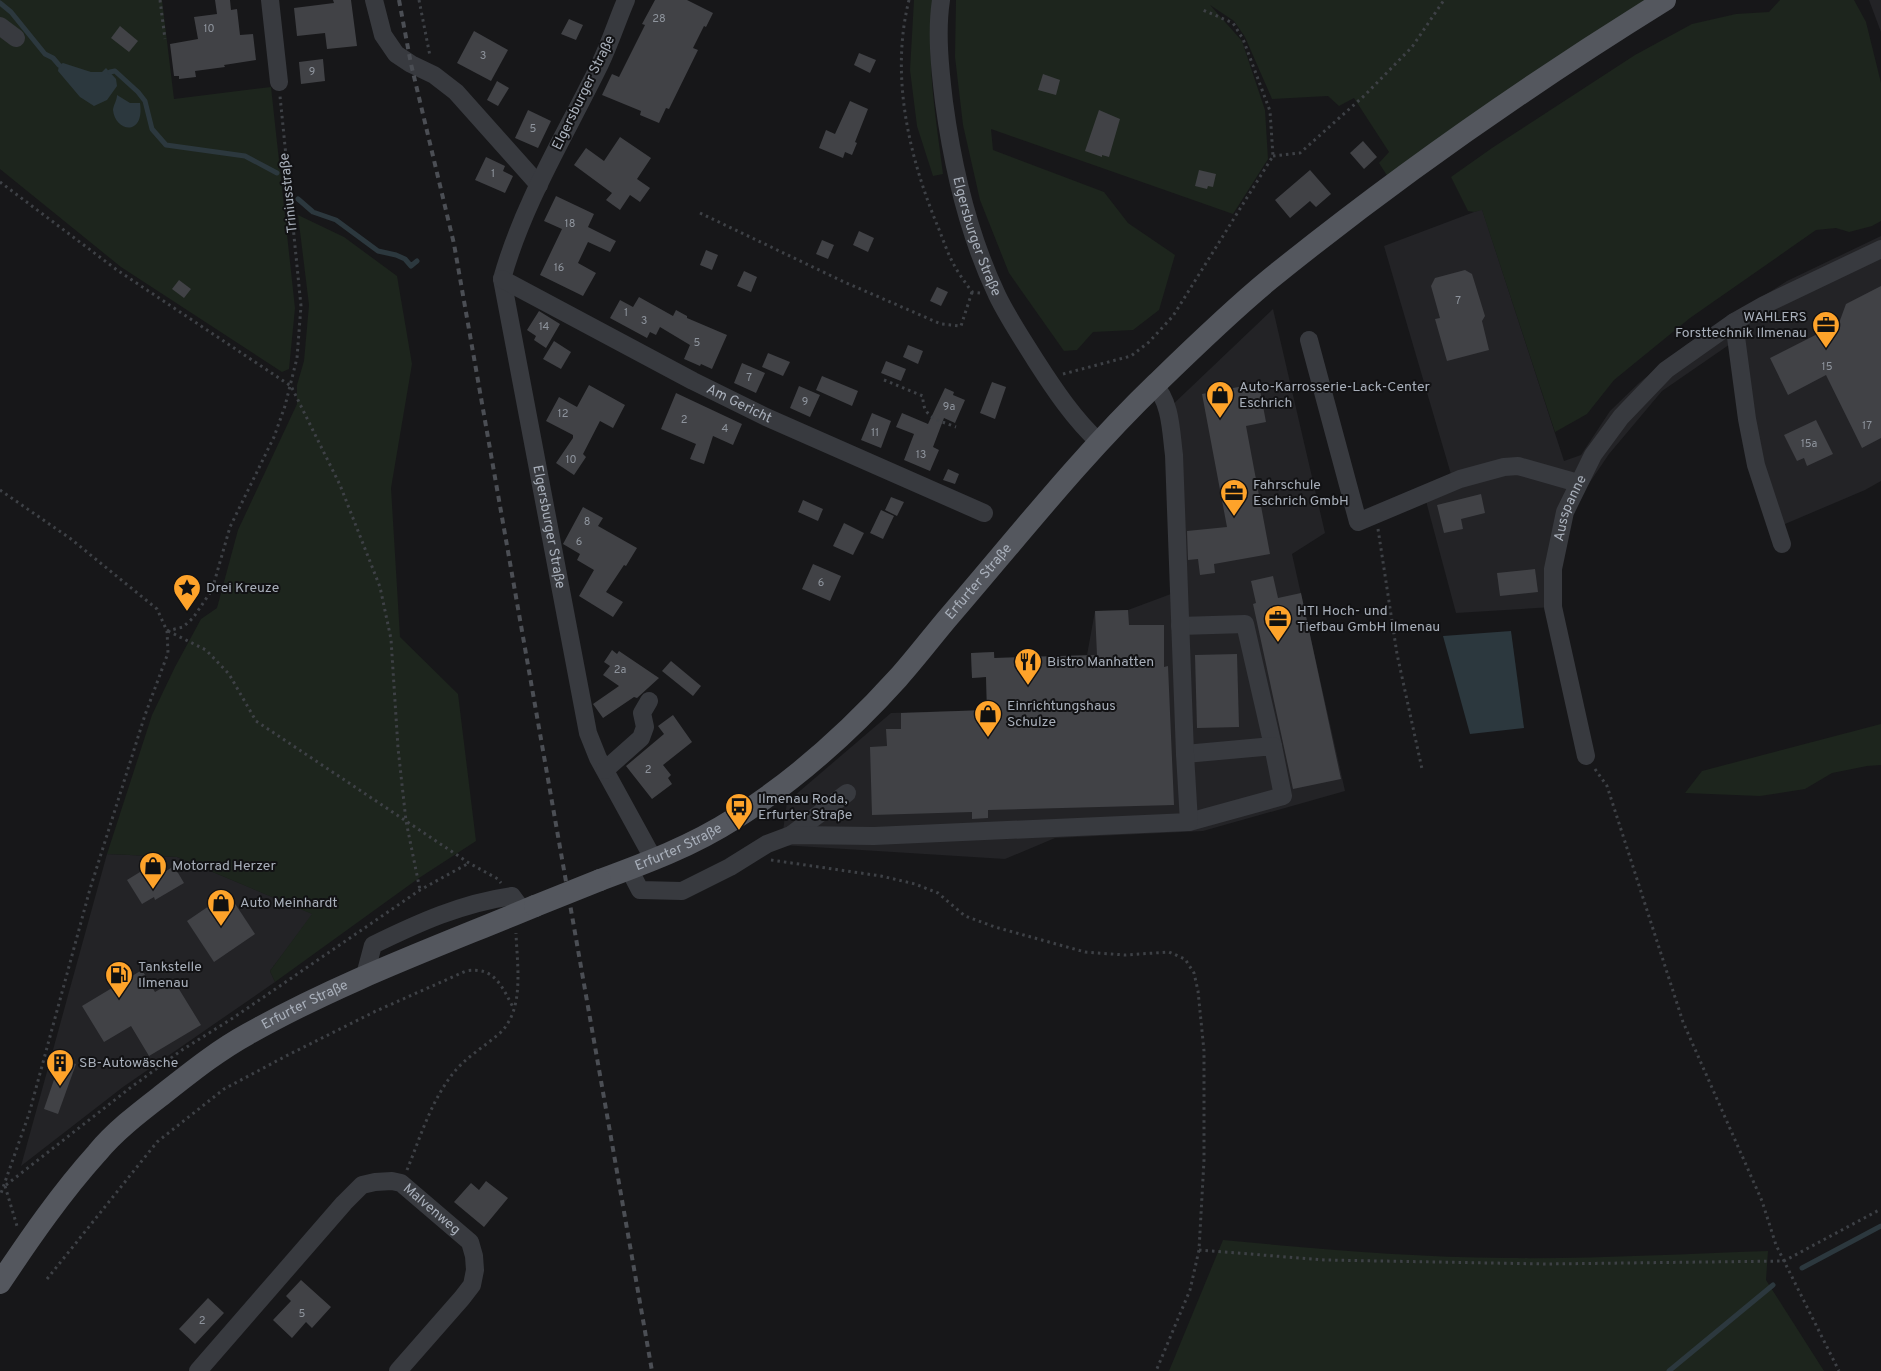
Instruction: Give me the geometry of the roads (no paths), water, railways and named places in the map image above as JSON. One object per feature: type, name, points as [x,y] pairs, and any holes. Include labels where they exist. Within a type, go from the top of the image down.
[{"type":"main road","name":"Erfurter Straße","points":[[0,1284],[30,1237],[97,1152],[143,1110],[194,1070],[247,1034],[365,975],[600,880],[630,870],[695,841],[734,819],[798,772],[834,741],[900,676],[1061,484],[1099,442],[1154,385],[1269,280],[1424,161],[1592,45],[1665,0]]},
{"type":"street","points":[[270,0],[279,82]]},
{"type":"street","points":[[374,0],[382,35],[396,54],[434,75],[456,92],[539,185]]},
{"type":"street","name":"Elgersburger Straße","points":[[941,0],[939,17],[942,83],[950,148],[962,203],[980,256],[998,296],[1049,381],[1079,421],[1099,442]]},
{"type":"street","name":"Elgersburger Straße","points":[[621,2],[601,62],[539,185],[510,250],[502,279],[588,733],[605,770],[654,860]]},
{"type":"street","name":"Ausspanne","points":[[1586,756],[1553,607],[1553,569],[1558,536],[1565,512],[1593,455],[1621,417],[1666,370],[1734,322],[1881,249]]},
{"type":"street","name":"Am Gericht","points":[[502,279],[693,381],[758,413],[984,513]]},
{"type":"street","points":[[1734,322],[1747,419],[1756,465],[1782,544]]},
{"type":"street","points":[[1309,340],[1358,522],[1460,479],[1504,467],[1518,466],[1578,483]]},
{"type":"street","points":[[1154,385],[1162,392],[1167,410],[1174,455],[1189,822]]},
{"type":"street","points":[[791,835],[874,836],[1189,822],[1283,796],[1245,624],[1180,626]]},
{"type":"street","points":[[605,770],[641,738],[645,727],[642,713],[650,701]]},
{"type":"street","points":[[1185,754],[1273,746]]},
{"type":"street","points":[[630,870],[640,890],[650,892],[682,891],[749,857],[767,844],[791,835],[848,793]]},
{"type":"street","name":"Malvenweg","points":[[198,1371],[344,1203],[362,1185],[392,1181],[401,1183],[470,1242],[475,1270],[472,1284],[462,1298],[398,1371]]},
{"type":"waterway","points":[[0,3],[11,12],[45,54],[53,58],[59,65]]},
{"type":"waterway","points":[[110,72],[115,71],[145,101],[152,129],[166,145],[245,156],[277,173]]},
{"type":"waterway","points":[[298,199],[313,212],[336,220],[378,251],[405,259],[411,266],[417,261]]},
{"type":"waterway","points":[[1802,1268],[1881,1226]]},
{"type":"waterway","points":[[1669,1371],[1773,1285]]},
{"type":"railway","points":[[399,0],[411,64],[454,244],[652,1371]]},
{"type":"place","name":"WAHLERS Forsttechnik Ilmenau","points":[[1826,349]]},
{"type":"place","name":"Auto-Karrosserie-Lack-Center Eschrich","points":[[1220,419]]},
{"type":"place","name":"Fahrschule Eschrich GmbH","points":[[1234,517]]},
{"type":"place","name":"Drei Kreuze","points":[[187,612]]},
{"type":"place","name":"HTI Hoch- und Tiefbau GmbH Ilmenau","points":[[1278,643]]},
{"type":"place","name":"Bistro Manhatten","points":[[1028,686]]},
{"type":"place","name":"Einrichtungshaus Schulze","points":[[988,738]]},
{"type":"place","name":"Ilmenau Roda, Erfurter Straße","points":[[739,831]]},
{"type":"place","name":"Motorrad Herzer","points":[[153,890]]},
{"type":"place","name":"Auto Meinhardt","points":[[221,927]]},
{"type":"place","name":"Tankstelle Ilmenau","points":[[119,999]]},
{"type":"place","name":"SB-Autowäsche","points":[[60,1087]]}]
